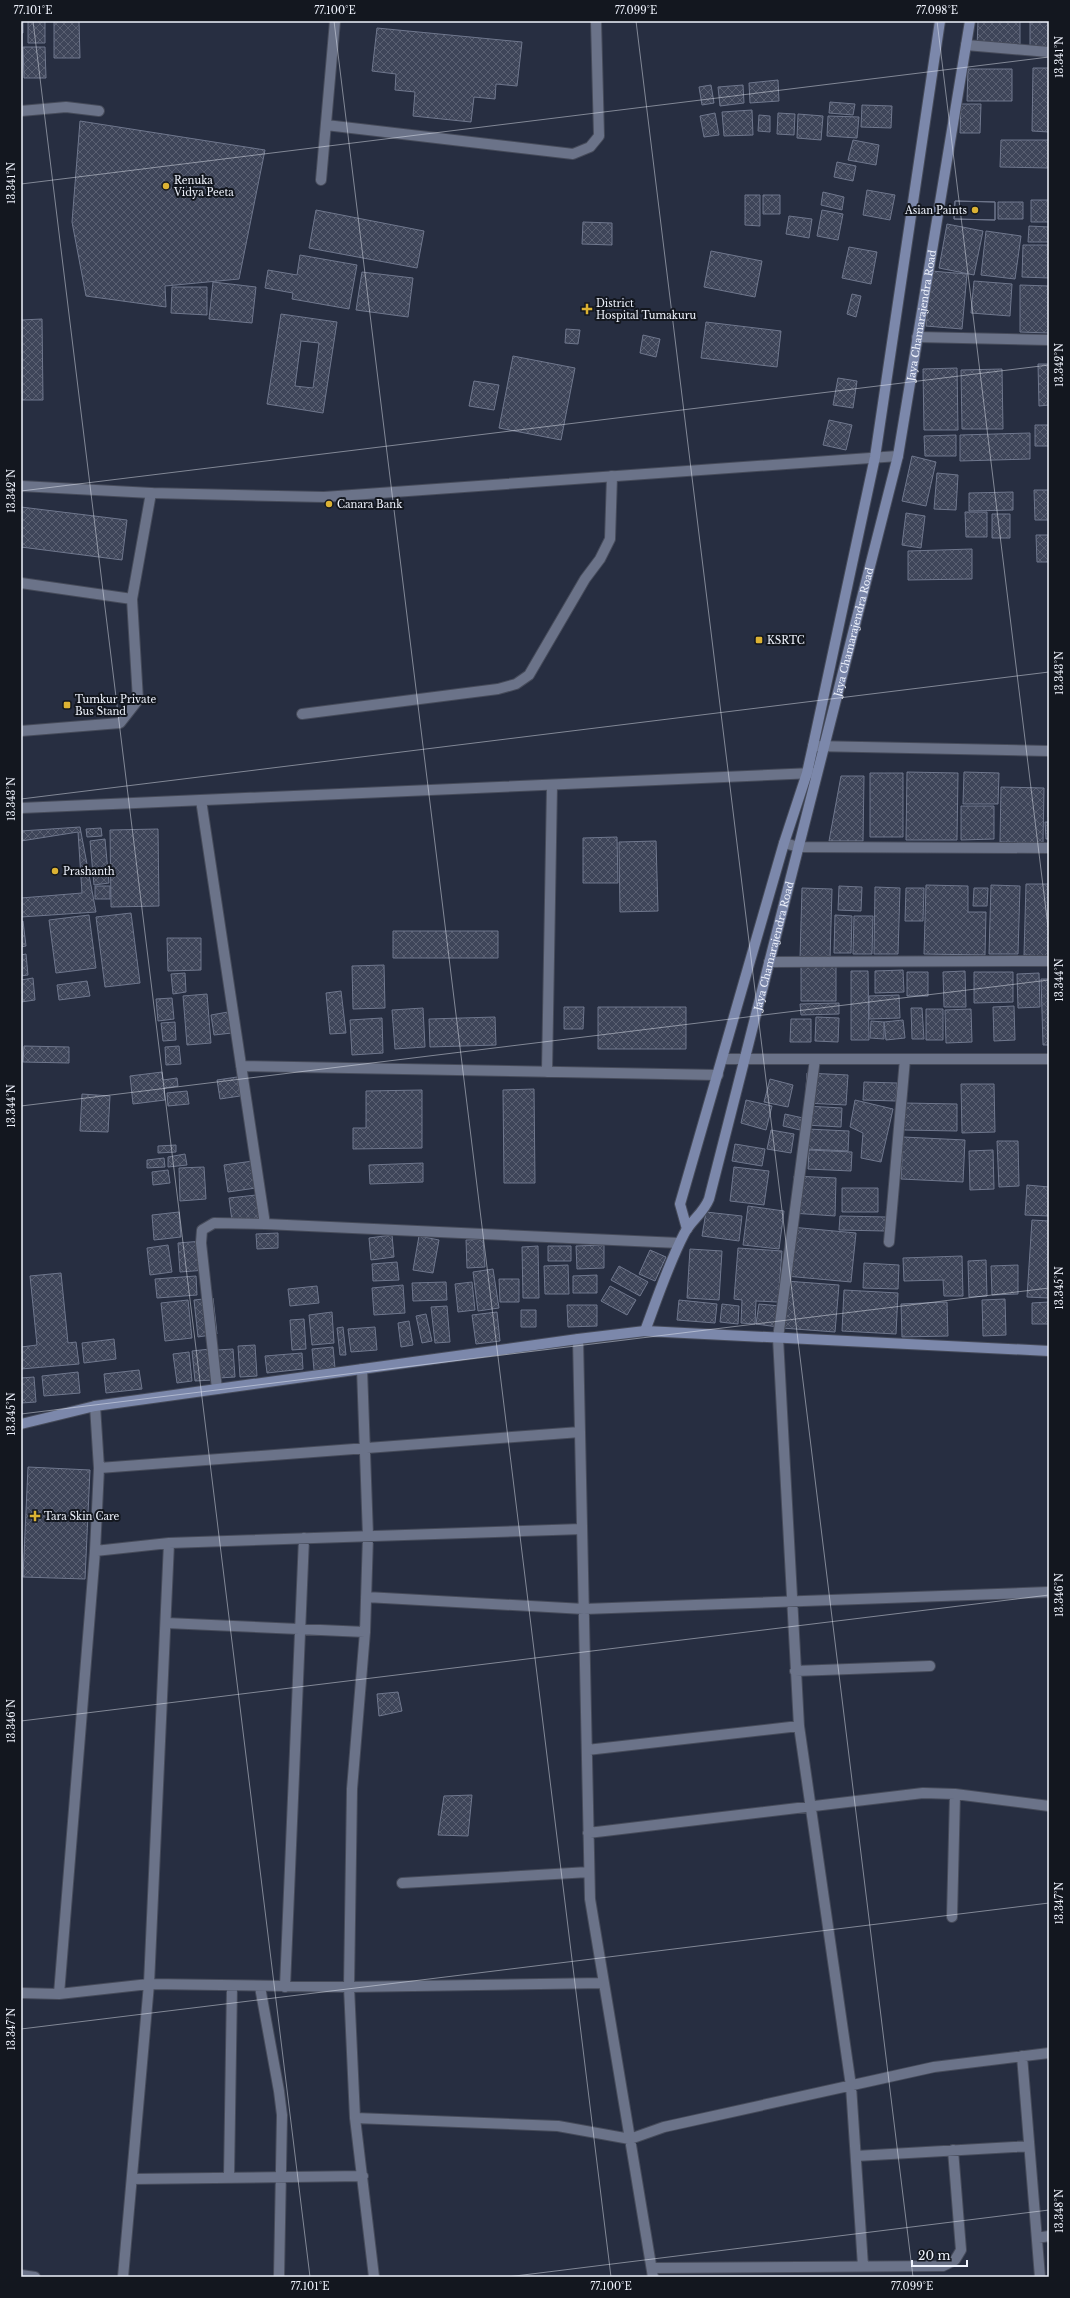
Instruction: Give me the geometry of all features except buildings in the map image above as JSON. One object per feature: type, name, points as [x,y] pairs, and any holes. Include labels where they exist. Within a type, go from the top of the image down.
[{"type":"main road","name":"Jaya Chamarajendra Road","points":[[687,1229],[680,1204],[784,843],[807,773],[875,457],[940,21]]},
{"type":"main road","name":"Jaya Chamarajendra Road","points":[[645,1331],[679,1243],[687,1229],[704,1211],[709,1199],[743,1059],[825,747],[898,456],[970,21]]},
{"type":"main road","points":[[21,1424],[95,1406],[645,1331],[1049,1351]]},
{"type":"street","points":[[321,180],[335,21]]},
{"type":"street","points":[[326,125],[573,154],[590,147],[599,136],[596,21]]},
{"type":"street","points":[[966,45],[1049,52]]},
{"type":"street","points":[[21,111],[66,107],[99,111]]},
{"type":"street","points":[[918,337],[1049,340]]},
{"type":"street","points":[[21,486],[150,493],[324,497],[898,456]]},
{"type":"street","points":[[302,714],[498,689],[516,684],[529,674],[585,579],[600,559],[610,539],[612,476]]},
{"type":"street","points":[[21,732],[120,723],[138,700],[132,599],[150,493]]},
{"type":"street","points":[[21,583],[132,599]]},
{"type":"street","points":[[813,746],[1049,751]]},
{"type":"street","points":[[21,808],[818,773]]},
{"type":"street","points":[[547,1072],[552,785]]},
{"type":"street","points":[[201,800],[265,1224]]},
{"type":"street","points":[[784,843],[799,846],[1049,848]]},
{"type":"street","points":[[769,962],[1049,961]]},
{"type":"street","points":[[723,1059],[1049,1059]]},
{"type":"street","points":[[815,1059],[778,1338],[799,1726],[812,1807],[851,2086],[863,2266]]},
{"type":"street","points":[[888,1242],[905,1059]]},
{"type":"street","points":[[241,1066],[718,1075]]},
{"type":"street","points":[[218,1389],[201,1243],[202,1230],[214,1223],[679,1243]]},
{"type":"street","points":[[578,1339],[590,1899],[652,2273],[863,2266],[943,2266],[955,2260],[960,2250],[953,2150]]},
{"type":"street","points":[[362,1369],[368,1536],[365,1632],[352,1789],[349,1987],[356,2118],[374,2277]]},
{"type":"street","points":[[59,1994],[95,1551],[99,1468],[95,1406]]},
{"type":"street","points":[[99,1468],[580,1432]]},
{"type":"street","points":[[95,1551],[170,1543],[582,1529]]},
{"type":"street","points":[[285,1987],[304,1538]]},
{"type":"street","points":[[123,2277],[149,1984],[170,1543]]},
{"type":"street","points":[[366,1597],[584,1609],[792,1600],[1049,1592]]},
{"type":"street","points":[[166,1623],[365,1632]]},
{"type":"street","points":[[795,1671],[930,1666]]},
{"type":"street","points":[[587,1750],[799,1726]]},
{"type":"street","points":[[588,1833],[923,1793],[955,1794],[1049,1806]]},
{"type":"street","points":[[952,1917],[955,1794]]},
{"type":"street","points":[[402,1883],[589,1872]]},
{"type":"street","points":[[21,1993],[59,1994],[149,1984],[260,1987],[349,1987],[604,1983]]},
{"type":"street","points":[[229,2178],[232,1986]]},
{"type":"street","points":[[260,1987],[279,2091],[282,2116],[279,2277]]},
{"type":"street","points":[[356,2118],[558,2126],[630,2139],[664,2127],[934,2067],[1049,2053]]},
{"type":"street","points":[[1022,2056],[1040,2277]]},
{"type":"street","points":[[856,2156],[1029,2146]]},
{"type":"street","points":[[132,2179],[363,2176]]},
{"type":"street","points":[[1037,2238],[1049,2236]]},
{"type":"street","points":[[21,2275],[35,2277]]},
{"type":"place","name":"Renuka Vidya Peeta","points":[[166,186]]},
{"type":"place","name":"Asian Paints","points":[[975,210]]},
{"type":"place","name":"District Hospital Tumakuru","points":[[587,309]]},
{"type":"place","name":"Canara Bank","points":[[329,504]]},
{"type":"place","name":"KSRTC","points":[[759,640]]},
{"type":"place","name":"Tumkur Private Bus Stand","points":[[67,705]]},
{"type":"place","name":"Prashanth","points":[[55,871]]},
{"type":"place","name":"Tara Skin Care","points":[[35,1516]]}]
